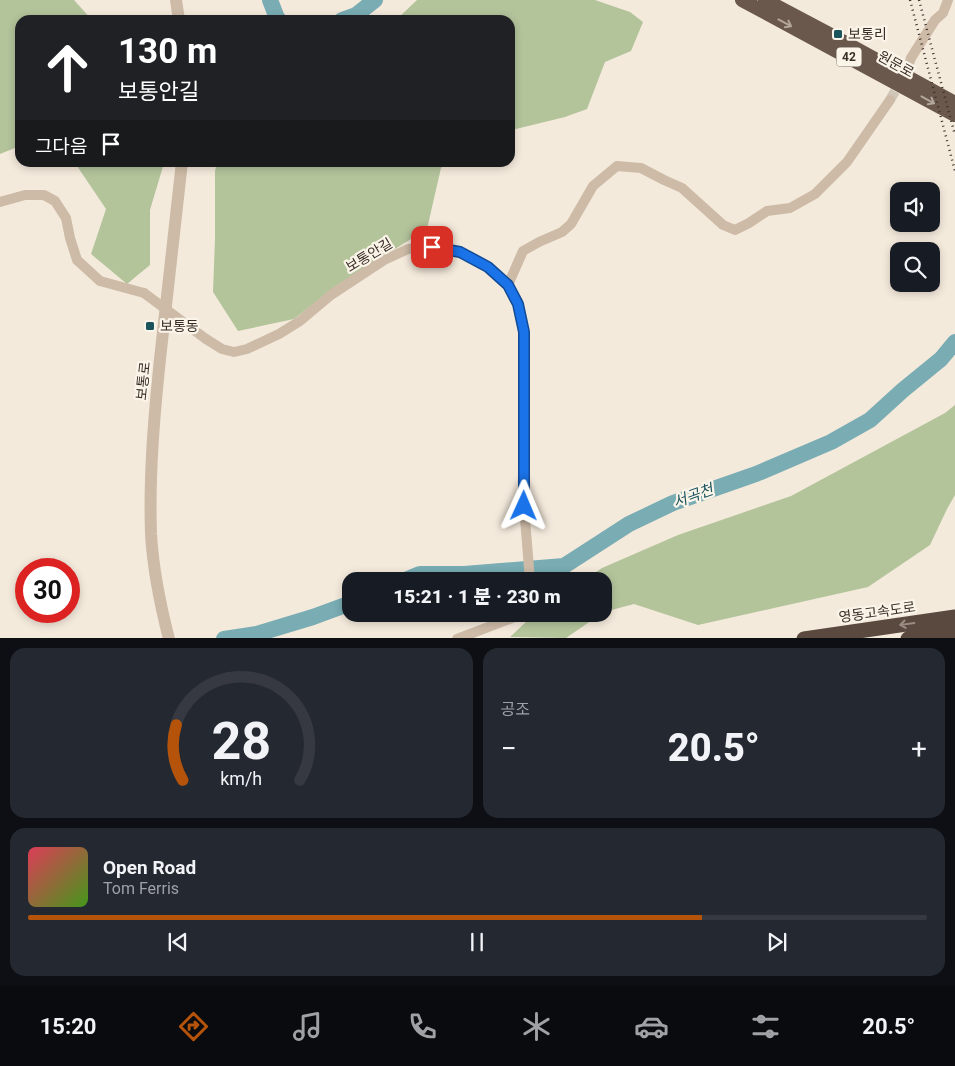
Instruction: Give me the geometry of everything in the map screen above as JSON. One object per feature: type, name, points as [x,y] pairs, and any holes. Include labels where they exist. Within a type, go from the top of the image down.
[{"type":"highway","name":"원문로","points":[[742,0],[955,115]]},
{"type":"highway","name":"원문로","points":[[765,0],[955,103]]},
{"type":"highway","name":"영동고속도로","points":[[804,638],[955,617]]},
{"type":"highway","points":[[908,638],[955,631]]},
{"type":"street","points":[[176,0],[178,15]]},
{"type":"street","points":[[908,67],[911,58],[935,20],[943,13],[948,0]]},
{"type":"street","points":[[508,285],[523,251],[562,232],[571,224],[593,186],[617,166],[641,168],[682,188],[723,225],[735,230],[749,224],[767,211],[790,208],[815,194],[847,162],[890,100]]},
{"type":"street","name":"보통로","points":[[169,638],[155,574],[152,535],[151,464],[153,426],[181,167]]},
{"type":"street","name":"보통안길","points":[[0,202],[25,195],[44,196],[55,201],[66,218],[77,260],[100,281],[144,293],[206,339],[222,349],[234,352],[247,349],[279,334],[331,295],[384,260],[408,248],[432,247],[460,252],[488,267],[508,285],[518,304],[524,332],[524,506],[529,572]]},
{"type":"street","points":[[457,638],[501,622]]},
{"type":"green space","points":[[0,0],[74,0],[88,15],[15,15],[15,148],[0,154]]},
{"type":"green space","points":[[417,0],[595,0],[630,12],[643,22],[631,51],[605,62],[587,109],[565,117],[516,129],[515,15],[401,15]]},
{"type":"green space","points":[[78,167],[163,167],[150,210],[150,265],[127,284],[91,254],[106,209]]},
{"type":"green space","points":[[216,167],[442,167],[427,229],[339,284],[294,319],[238,331],[213,292]]},
{"type":"green space","points":[[955,405],[955,495],[930,545],[868,587],[698,625],[634,604],[612,610],[612,572],[596,572],[602,568],[678,535],[791,496],[945,413]]},
{"type":"green space","points":[[526,622],[589,622],[566,638],[510,637]]},
{"type":"waterway","name":"서곡천","points":[[270,0],[276,15]]},
{"type":"waterway","name":"서곡천","points":[[356,15],[375,0]]},
{"type":"waterway","name":"서곡천","points":[[489,572],[564,566],[629,524],[673,503],[756,474],[831,442],[870,420],[941,359],[955,342]]},
{"type":"waterway","name":"서곡천","points":[[231,638],[257,634],[342,606]]},
{"type":"tunnel","points":[[890,100],[902,79]]},
{"type":"railway","points":[[910,0],[955,171]]},
{"type":"railway","points":[[919,0],[955,135]]},
{"type":"place","name":"보통리","points":[[838,34]]},
{"type":"place","name":"보통동","points":[[150,326]]},
{"type":"route","points":[[432,247],[460,252],[488,267],[508,285],[518,304],[524,332],[524,506]]}]
